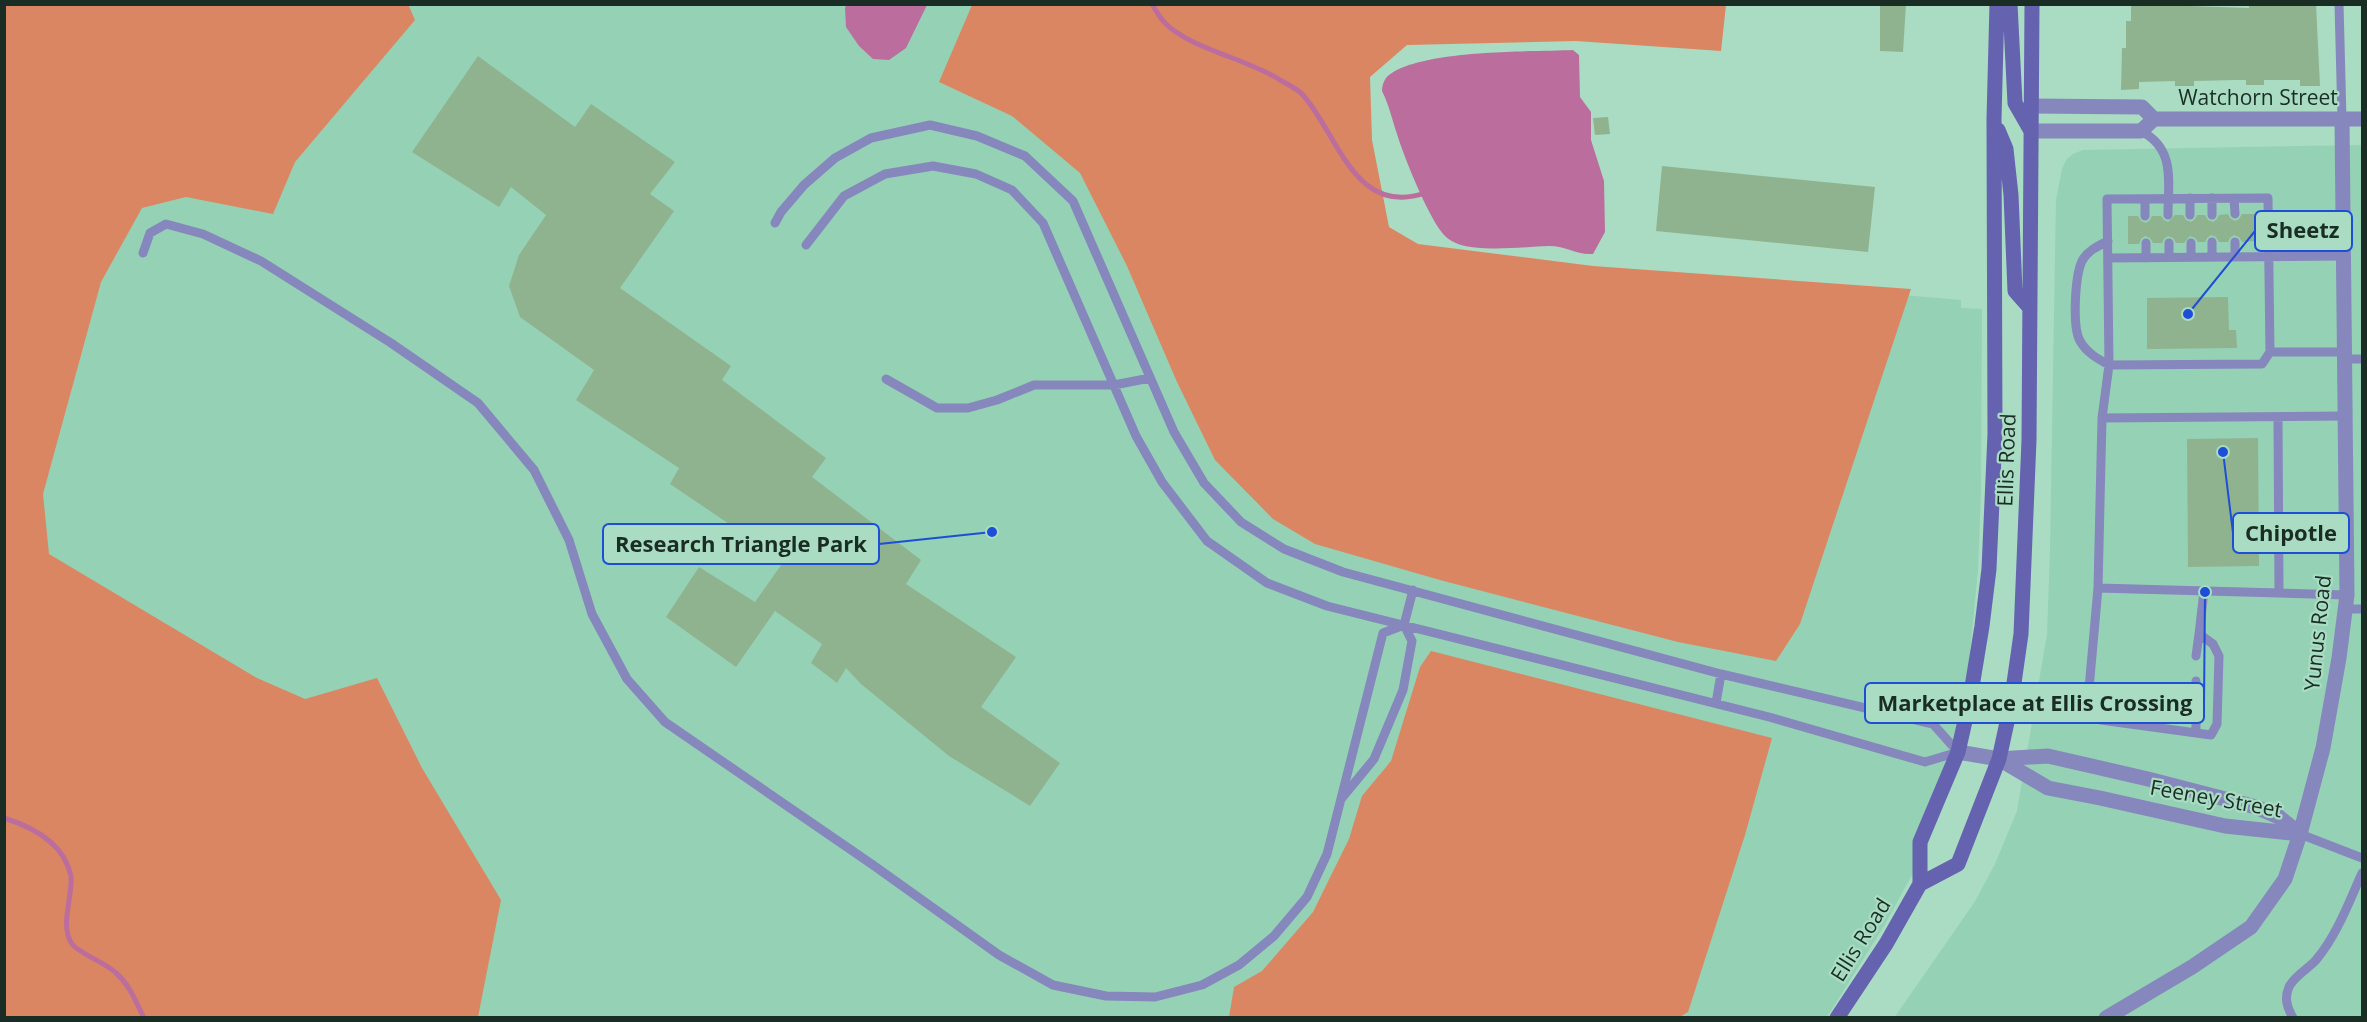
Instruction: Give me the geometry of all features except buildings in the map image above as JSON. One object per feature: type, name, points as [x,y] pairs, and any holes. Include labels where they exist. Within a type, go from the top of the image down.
[{"type":"main road","name":"Ellis Road","points":[[1837,1017],[1886,944],[1920,884],[1920,842],[1958,752],[1970,699],[1989,569],[1995,434],[1994,119],[1997,4]]},
{"type":"main road","points":[[2010,4],[2015,103],[2031,131]]},
{"type":"main road","name":"Ellis Road","points":[[1920,884],[1958,864],[1999,759],[2011,704],[2021,634],[2029,440],[2032,4]]},
{"type":"main road","points":[[1994,119],[2006,150],[2011,195],[2015,291],[2030,308]]},
{"type":"street","name":"Watchorn Street","points":[[2031,106],[2142,108],[2154,119],[2362,119]]},
{"type":"street","name":"Watchorn Street","points":[[2141,131],[2154,119]]},
{"type":"street","name":"Yunus Road","points":[[2106,1017],[2192,967],[2251,927],[2285,879],[2300,834],[2323,748],[2346,602],[2342,119]]},
{"type":"street","points":[[2031,131],[2141,131]]},
{"type":"street","name":"Feeney Street","points":[[1958,752],[1999,759],[2048,756],[2256,807],[2279,817],[2300,834]]},
{"type":"street","name":"Feeney Street","points":[[1999,759],[2048,788],[2225,826],[2300,834]]},
{"type":"lane","points":[[2339,4],[2342,119]]},
{"type":"lane","points":[[775,223],[781,212],[804,185],[835,158],[871,138],[930,125],[977,136],[1025,156],[1073,201],[1174,432],[1204,483],[1240,522],[1284,549],[1343,572],[1721,674],[1933,724],[1958,752],[1925,762],[1716,703],[1327,606],[1267,583],[1207,542],[1162,482],[1136,435],[1043,223],[1012,190],[976,174],[933,166],[885,174],[844,196],[806,245]]},
{"type":"lane","points":[[2141,131],[2153,138],[2166,156],[2168,216]]},
{"type":"lane","points":[[2190,198],[2190,215]]},
{"type":"lane","points":[[2212,198],[2212,215]]},
{"type":"lane","points":[[2234,198],[2235,214]]},
{"type":"lane","points":[[2108,241],[2091,251],[2082,261],[2077,280],[2078,337],[2087,350],[2109,365],[2262,364],[2270,352],[2268,198],[2107,199],[2108,241],[2109,365],[2102,418],[2098,588],[2088,700],[2091,712],[2101,720],[2211,735],[2217,724],[2219,656],[2213,644],[2199,634]]},
{"type":"lane","points":[[2145,199],[2145,216]]},
{"type":"lane","points":[[143,253],[150,233],[166,224],[204,234],[261,261],[392,343],[478,403],[534,471],[569,540],[592,614],[627,679],[665,722],[999,955],[1053,985],[1107,996],[1155,997],[1202,985],[1239,965],[1274,936],[1307,897],[1327,854],[1383,633],[1404,625]]},
{"type":"lane","points":[[2212,242],[2212,257]]},
{"type":"lane","points":[[2235,242],[2235,257]]},
{"type":"lane","points":[[2146,243],[2146,258]]},
{"type":"lane","points":[[2169,243],[2169,257]]},
{"type":"lane","points":[[2191,243],[2191,257]]},
{"type":"lane","points":[[2108,258],[2343,256]]},
{"type":"lane","points":[[2270,352],[2362,359]]},
{"type":"lane","points":[[886,379],[938,408],[968,408],[997,400],[1034,385],[1114,385],[1150,378]]},
{"type":"lane","points":[[2102,418],[2345,416]]},
{"type":"lane","points":[[2278,417],[2279,593]]},
{"type":"lane","points":[[2098,588],[2279,593],[2346,602],[2362,609]]},
{"type":"lane","points":[[1340,801],[1374,759],[1403,690],[1412,641],[1404,625],[1413,590]]},
{"type":"lane","points":[[2196,656],[2204,591]]},
{"type":"lane","points":[[1716,703],[1721,674]]},
{"type":"lane","points":[[2196,681],[2196,733]]},
{"type":"lane","points":[[2300,834],[2362,858]]},
{"type":"lane","points":[[2293,1017],[2287,1008],[2286,996],[2290,984],[2316,960],[2332,935],[2362,873]]},
{"type":"shaded area","points":[[5,4],[408,4],[415,20],[295,162],[273,214],[186,197],[142,208],[101,282],[43,494],[49,554],[257,678],[305,699],[377,678],[422,768],[501,900],[478,1017],[5,1017]]},
{"type":"shaded area","points":[[847,4],[927,5],[906,48],[889,60],[873,59],[859,46],[846,27],[845,8]]},
{"type":"shaded area","points":[[5,5],[1167,5],[1171,232],[1961,300],[1961,308],[1982,309],[1981,493],[1978,570],[1969,662],[1956,751],[1942,809],[1926,849],[1884,926],[1827,1017],[5,1018]]},
{"type":"shaded area","points":[[972,5],[1726,5],[1721,51],[1576,41],[1407,45],[1370,77],[1372,140],[1389,227],[1418,244],[1593,266],[1911,289],[1800,624],[1776,661],[1678,642],[1440,580],[1315,544],[1273,519],[1215,460],[1177,382],[1127,266],[1080,173],[1012,116],[939,82]]},
{"type":"shaded area","points":[[1573,50],[1579,55],[1580,97],[1591,112],[1591,140],[1604,181],[1605,232],[1593,254],[1549,246],[1479,248],[1458,244],[1446,237],[1425,204],[1400,144],[1382,91],[1386,78],[1400,69],[1446,57],[1503,52]]},
{"type":"shaded area","points":[[2362,145],[2362,1017],[1894,1018],[1974,903],[1995,864],[2017,811],[2047,634],[2056,200],[2066,160],[2083,150]]},
{"type":"shaded area","points":[[1431,651],[1772,738],[1745,835],[1688,1012],[1678,1018],[1229,1017],[1234,987],[1262,971],[1313,912],[1349,839],[1362,796],[1391,761],[1420,667]]},
{"type":"waterway","points":[[1152,4],[1163,21],[1189,40],[1267,73],[1301,93],[1316,112],[1339,151],[1366,184],[1383,194],[1403,197],[1428,192]]},
{"type":"waterway","points":[[4,818],[26,826],[46,838],[62,854],[71,876],[67,922],[70,940],[76,948],[110,968],[125,982],[144,1018]]},
{"type":"place","name":"Sheetz","points":[[2188,314]]},
{"type":"place","name":"Chipotle","points":[[2223,452]]},
{"type":"place","name":"Research Triangle Park","points":[[992,532]]},
{"type":"place","name":"Marketplace at Ellis Crossing","points":[[2205,592]]}]
